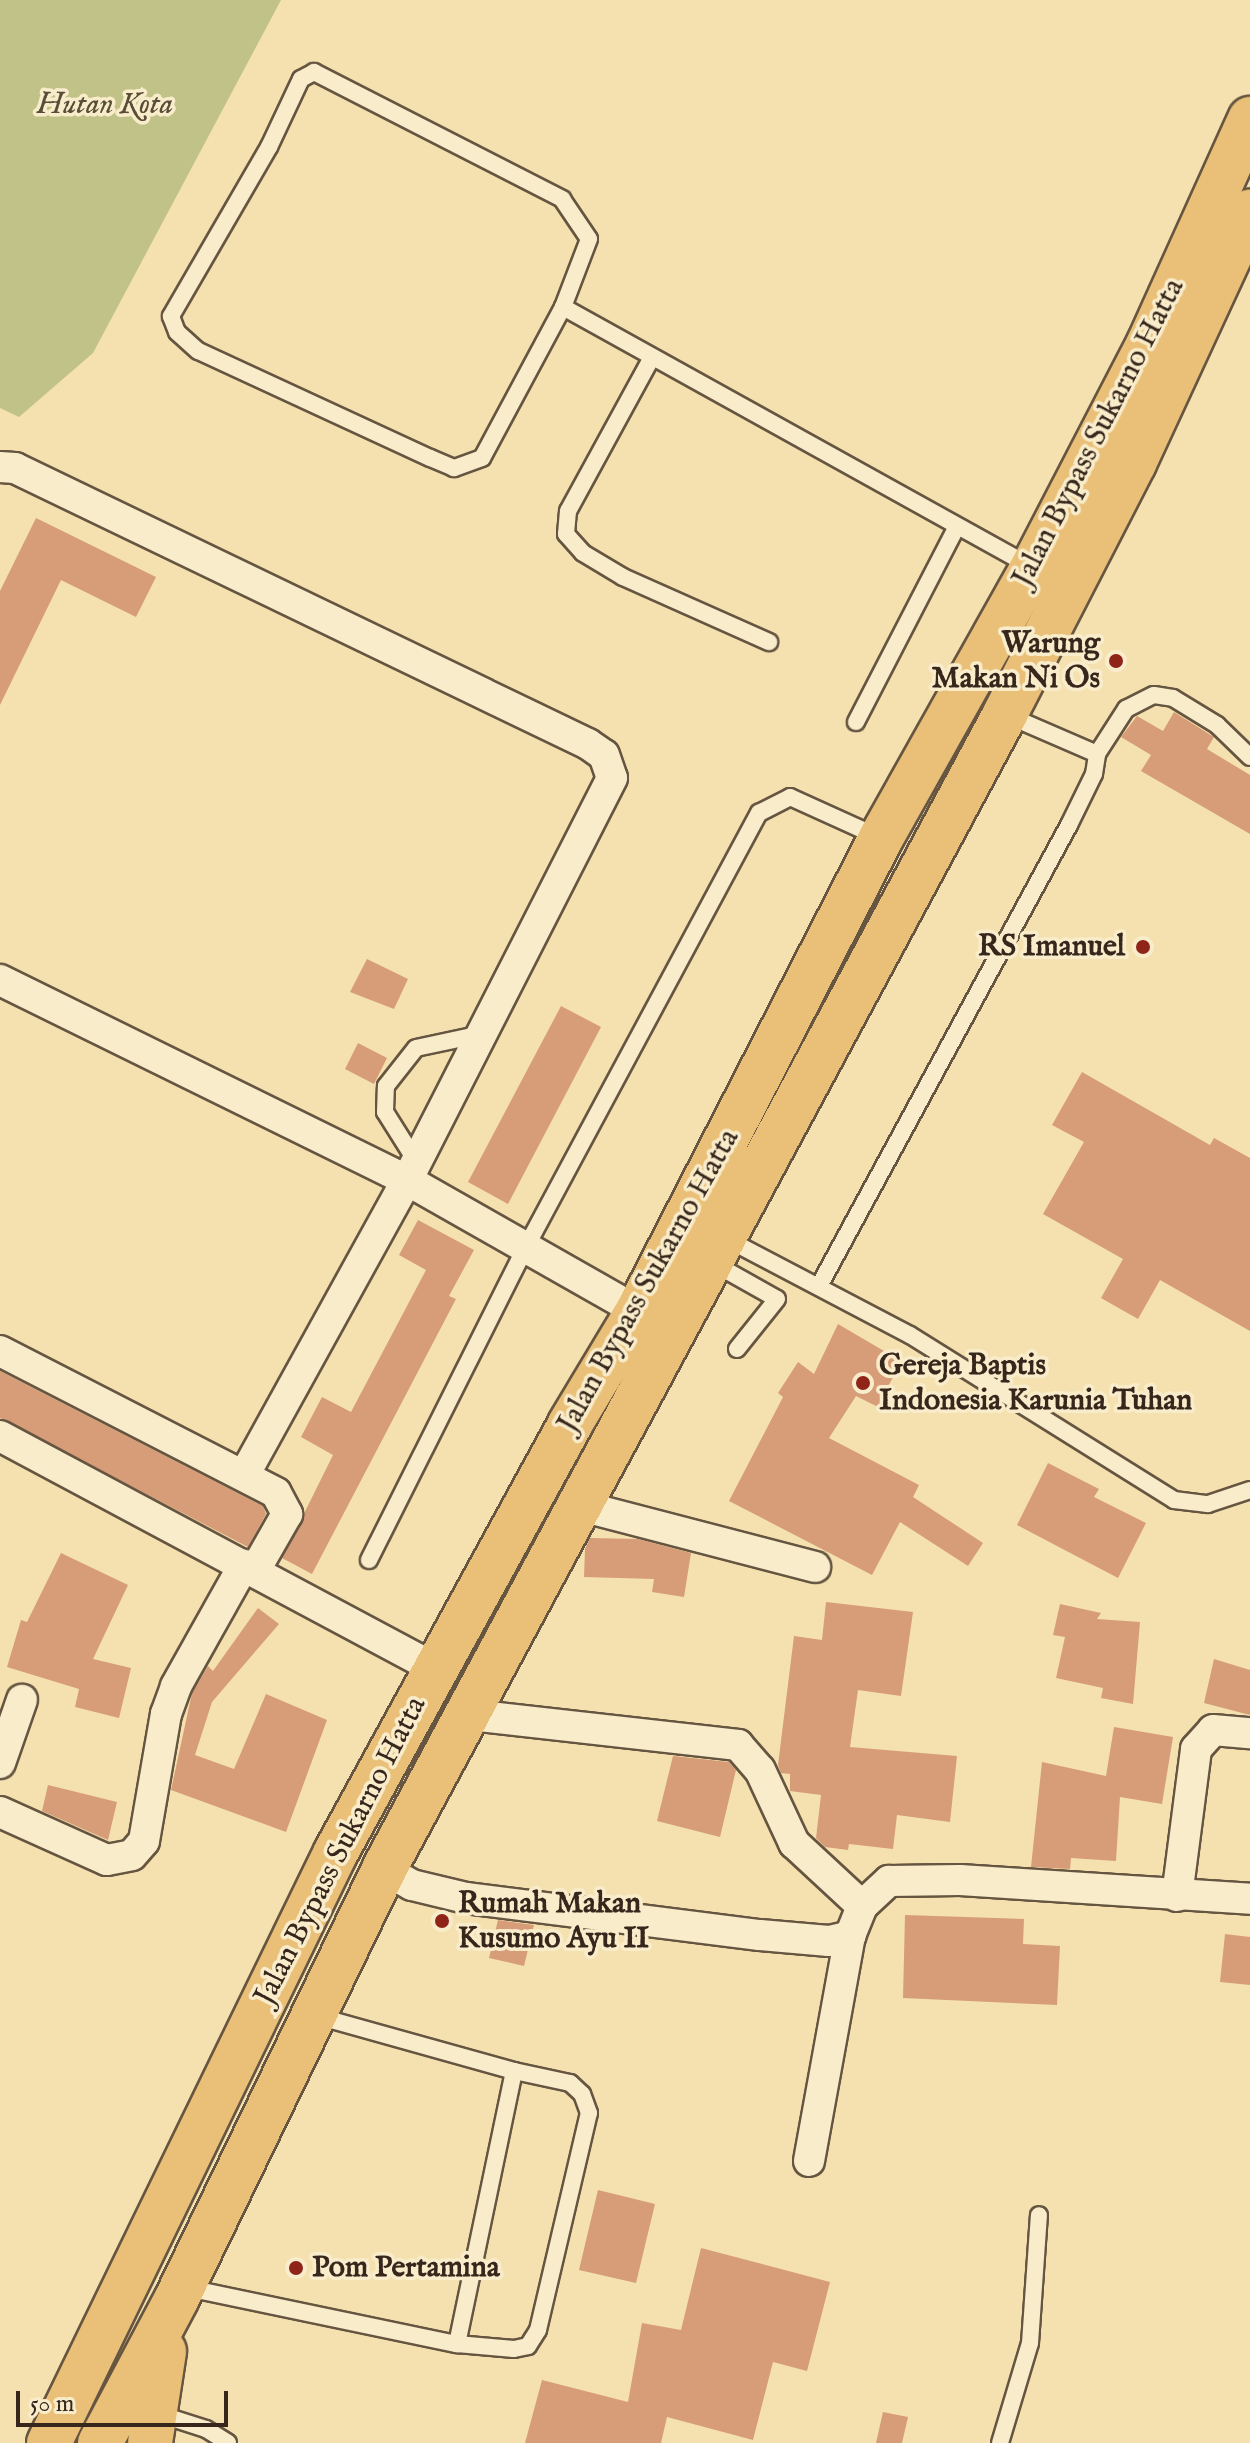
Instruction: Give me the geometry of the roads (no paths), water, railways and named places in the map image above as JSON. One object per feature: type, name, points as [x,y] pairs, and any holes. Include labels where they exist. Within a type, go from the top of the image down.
[{"type":"highway","name":"Jalan Bypass Sukarno Hatta","points":[[839,974],[881,838],[1033,567],[1149,343],[1250,119]]},
{"type":"highway","name":"Jalan Bypass Sukarno Hatta","points":[[57,2427],[173,2178],[336,1852],[638,1311],[789,1070],[839,974],[1005,714],[1134,463],[1250,212]]},
{"type":"highway","name":"Jalan Bypass Sukarno Hatta","points":[[100,2443],[179,2292],[311,2014],[384,1869],[471,1715],[719,1250],[789,1070]]},
{"type":"highway","points":[[151,2428],[179,2292]]},
{"type":"highway","points":[[30,2443],[57,2427]]},
{"type":"street","points":[[0,467],[15,468],[604,755],[612,778],[410,1169],[244,1475]]},
{"type":"street","points":[[0,980],[410,1169],[525,1249],[675,1334]]},
{"type":"street","points":[[0,1351],[244,1475],[286,1504],[287,1514],[184,1666],[166,1714],[144,1841],[132,1855],[107,1860],[0,1812]]},
{"type":"street","points":[[0,1436],[436,1669]]},
{"type":"street","points":[[581,1506],[815,1567]]},
{"type":"street","points":[[0,1763],[22,1700]]},
{"type":"street","points":[[471,1715],[738,1745],[760,1770],[794,1843],[862,1906]]},
{"type":"street","points":[[1177,1896],[1196,1749],[1202,1736],[1213,1730],[1250,1733]]},
{"type":"street","points":[[384,1869],[412,1885],[466,1898],[760,1935],[829,1941],[850,1936]]},
{"type":"street","points":[[809,2161],[850,1936],[862,1906],[889,1881],[960,1880],[1250,1899]]},
{"type":"lane","points":[[314,72],[562,199],[589,239],[563,307],[482,458],[454,468],[198,351],[177,332],[171,316],[269,147],[301,79],[314,72]]},
{"type":"lane","points":[[563,307],[956,528],[1033,567]]},
{"type":"lane","points":[[651,359],[568,511],[566,534],[583,553],[623,577],[769,642]]},
{"type":"lane","points":[[856,722],[956,528]]},
{"type":"lane","points":[[819,1286],[1069,825],[1094,774],[1097,754],[1126,709],[1154,695],[1198,711],[1250,757]]},
{"type":"lane","points":[[1005,714],[1097,754]]},
{"type":"lane","points":[[369,1560],[525,1249],[759,813],[790,797],[881,838]]},
{"type":"lane","points":[[410,1169],[385,1112],[386,1086],[416,1048],[477,1035]]},
{"type":"lane","points":[[719,1250],[819,1286],[910,1335],[1174,1500],[1208,1504],[1250,1490]]},
{"type":"lane","points":[[719,1250],[777,1299],[737,1349]]},
{"type":"lane","points":[[179,2292],[457,2344],[514,2349],[528,2346],[538,2330],[589,2113],[582,2094],[570,2083],[514,2071],[311,2014]]},
{"type":"lane","points":[[457,2344],[514,2071]]},
{"type":"lane","points":[[1000,2443],[1030,2343],[1039,2215]]},
{"type":"lane","points":[[151,2428],[206,2429],[228,2443]]},
{"type":"place","name":"Warung Makan Ni Os","points":[[1116,661]]},
{"type":"place","name":"RS Imanuel","points":[[1143,947]]},
{"type":"place","name":"Gereja Baptis Indonesia Karunia Tuhan","points":[[863,1383]]},
{"type":"place","name":"Rumah Makan Kusumo Ayu II","points":[[442,1921]]},
{"type":"place","name":"Pom Pertamina","points":[[296,2268]]},
{"type":"park label","name":"Hutan Kota","points":[[105,105]]}]
